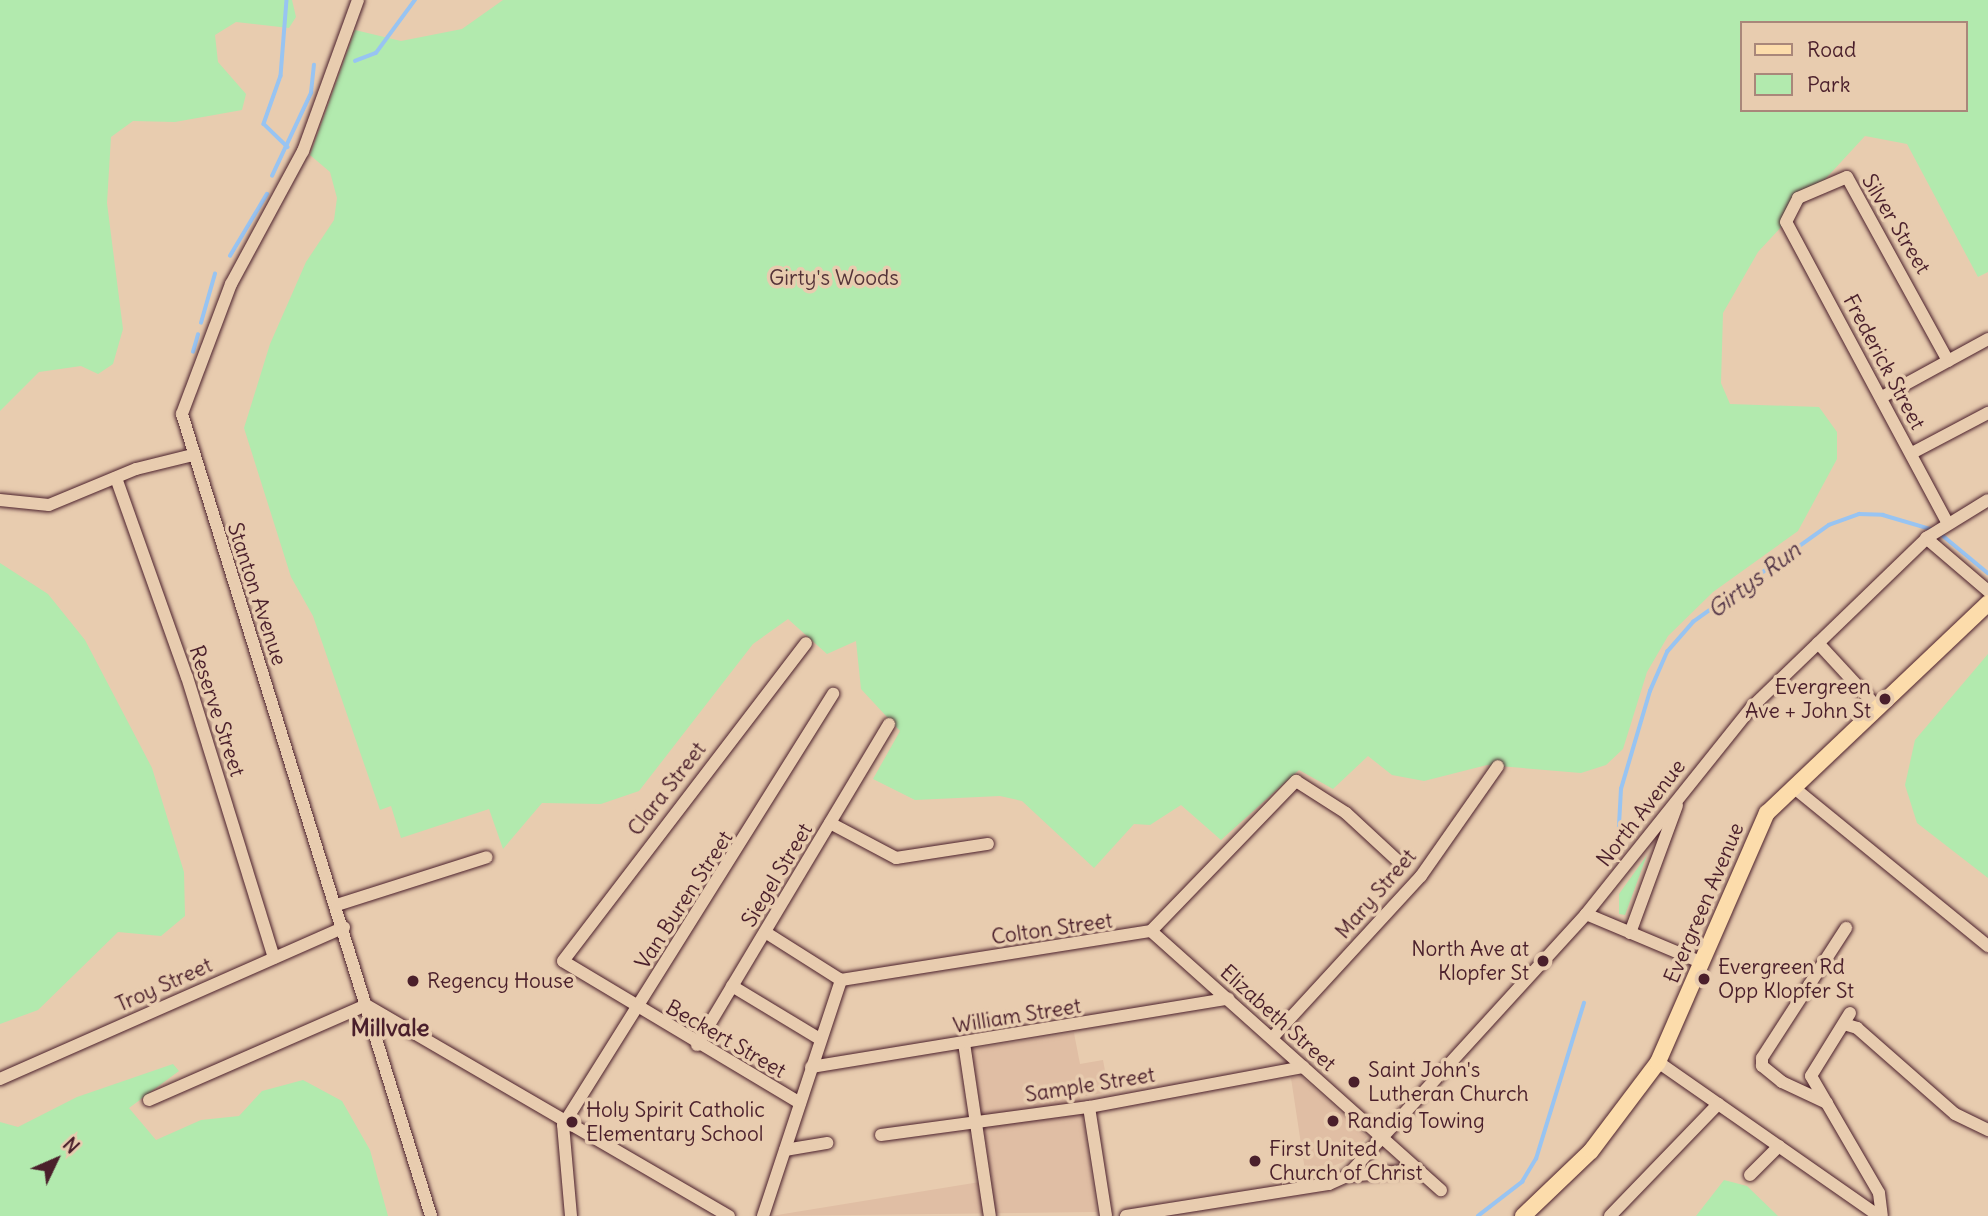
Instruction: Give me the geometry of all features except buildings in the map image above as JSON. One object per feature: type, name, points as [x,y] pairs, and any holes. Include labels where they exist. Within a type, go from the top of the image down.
[{"type":"main road","name":"Evergreen Avenue","points":[[1523,1216],[1591,1151],[1658,1062],[1749,842],[1793,787],[1988,603]]},
{"type":"street","name":"Stanton Avenue","points":[[359,0],[303,151],[231,284],[186,402],[183,424],[344,927],[431,1216]]},
{"type":"street","name":"Silver Street","points":[[1786,222],[1798,198],[1847,177],[1948,361]]},
{"type":"street","name":"Frederick Street","points":[[1786,222],[1912,453],[1945,524]]},
{"type":"street","points":[[1882,397],[1988,339]]},
{"type":"street","points":[[1912,453],[1988,413]]},
{"type":"street","points":[[0,500],[50,505],[116,478],[193,455]]},
{"type":"street","name":"Reserve Street","points":[[116,478],[187,677],[274,958]]},
{"type":"street","name":"North Avenue","points":[[1347,1176],[1586,914],[1733,727],[1927,537],[1988,500]]},
{"type":"street","points":[[1927,537],[1988,591]]},
{"type":"street","name":"Clara Street","points":[[563,961],[806,643]]},
{"type":"street","points":[[1818,643],[1877,707]]},
{"type":"street","name":"Van Buren Street","points":[[564,1125],[833,694]]},
{"type":"street","name":"Siegel Street","points":[[697,1045],[889,724]]},
{"type":"street","name":"Mary Street","points":[[1272,1038],[1421,876],[1499,766]]},
{"type":"street","points":[[1151,931],[1296,781],[1346,813],[1399,862]]},
{"type":"street","points":[[1793,787],[1988,946]]},
{"type":"street","points":[[1630,933],[1681,795]]},
{"type":"street","points":[[830,823],[896,858],[979,852]]},
{"type":"street","points":[[337,905],[487,856]]},
{"type":"street","points":[[1586,914],[1700,962]]},
{"type":"street","name":"Troy Street","points":[[0,1079],[344,927]]},
{"type":"street","points":[[1827,1103],[1782,1082],[1762,1066],[1762,1058],[1846,928]]},
{"type":"street","name":"Elizabeth Street","points":[[1151,931],[1441,1190]]},
{"type":"street","name":"Colton Street","points":[[841,980],[1151,931]]},
{"type":"street","points":[[763,1216],[841,980],[765,932]]},
{"type":"street","name":"Beckert Street","points":[[563,961],[635,1010],[800,1103]]},
{"type":"street","points":[[732,986],[820,1039]]},
{"type":"street","name":"William Street","points":[[811,1067],[1228,999]]},
{"type":"street","points":[[149,1100],[366,1005],[564,1125],[729,1216]]},
{"type":"street","points":[[1881,1216],[1879,1193],[1811,1076],[1847,1018],[1955,1114],[1988,1130]]},
{"type":"street","points":[[964,1043],[990,1216]]},
{"type":"street","points":[[1658,1062],[1881,1216]]},
{"type":"street","name":"Sample Street","points":[[881,1135],[1089,1107],[1303,1067]]},
{"type":"street","points":[[1610,1216],[1718,1104]]},
{"type":"street","points":[[1089,1107],[1106,1216]]},
{"type":"street","points":[[564,1125],[571,1216]]},
{"type":"street","points":[[785,1150],[827,1143]]},
{"type":"street","points":[[1750,1175],[1779,1146]]},
{"type":"street","name":"North Avenue","points":[[1126,1216],[1318,1186],[1347,1176],[1418,1170]]},
{"type":"shaded area","points":[[1074,1033],[1080,1064],[1103,1060],[1109,1092],[1080,1097],[1097,1212],[771,1216],[992,1180],[971,1049]]},
{"type":"shaded area","points":[[1301,1076],[1367,1137],[1343,1162],[1306,1177],[1291,1078]]},
{"type":"green space","points":[[0,0],[292,0],[296,17],[289,28],[236,22],[215,35],[218,62],[246,94],[242,110],[175,122],[133,121],[111,137],[107,203],[123,329],[113,364],[98,374],[81,366],[39,372],[0,411]]},
{"type":"green space","name":"Girty's Woods","points":[[503,0],[1988,0],[1988,272],[1978,277],[1907,144],[1865,136],[1758,252],[1723,313],[1721,383],[1730,404],[1819,407],[1837,432],[1837,459],[1798,531],[1713,592],[1668,636],[1647,672],[1623,749],[1606,765],[1581,773],[1487,765],[1424,781],[1392,775],[1368,756],[1333,789],[1299,770],[1221,840],[1181,805],[1150,825],[1134,824],[1094,868],[1022,801],[1000,796],[915,800],[873,779],[900,731],[861,689],[856,641],[827,654],[788,619],[753,644],[639,791],[601,804],[542,803],[503,849],[489,809],[401,838],[391,806],[380,810],[313,616],[291,577],[244,428],[270,344],[306,262],[334,220],[337,198],[330,172],[310,155],[355,30],[401,41],[462,29]]},
{"type":"green space","points":[[0,563],[48,594],[85,640],[152,768],[184,872],[185,916],[161,936],[118,932],[38,1010],[0,1024]]},
{"type":"green space","points":[[1988,654],[1988,878],[1917,823],[1905,785],[1915,740]]},
{"type":"green space","points":[[1647,855],[1625,915],[1619,914],[1619,894]]},
{"type":"green space","points":[[173,1064],[179,1071],[129,1108],[156,1140],[201,1120],[239,1116],[262,1091],[303,1080],[342,1101],[370,1150],[388,1216],[0,1216],[0,1122],[18,1127],[77,1097]]},
{"type":"green space","points":[[1724,1180],[1747,1186],[1778,1216],[1696,1216]]},
{"type":"waterway","points":[[287,0],[281,76],[264,124],[288,147]]},
{"type":"waterway","points":[[355,61],[376,53],[415,0]]},
{"type":"waterway","points":[[272,176],[311,93],[314,65]]},
{"type":"waterway","points":[[230,256],[267,194]]},
{"type":"waterway","points":[[201,323],[215,274]]},
{"type":"waterway","points":[[193,352],[198,335]]},
{"type":"waterway","name":"Girtys Run","points":[[1618,844],[1621,789],[1650,691],[1667,652],[1693,622],[1829,525],[1859,514],[1883,515],[1934,530]]},
{"type":"waterway","name":"Girtys Run","points":[[1941,534],[1988,573]]},
{"type":"waterway","name":"Girtys Run","points":[[1478,1216],[1522,1182],[1536,1159],[1584,1003]]},
{"type":"place","name":"Evergreen Ave + John St","points":[[1885,699]]},
{"type":"place","name":"North Ave at Klopfer St","points":[[1543,961]]},
{"type":"place","name":"Evergreen Rd Opp Klopfer St","points":[[1704,979]]},
{"type":"place","name":"Regency House","points":[[413,981]]},
{"type":"place","name":"Saint John's Lutheran Church","points":[[1354,1082]]},
{"type":"place","name":"Randig Towing","points":[[1333,1121]]},
{"type":"place","name":"Holy Spirit Catholic Elementary School","points":[[572,1122]]},
{"type":"place","name":"First United Church of Christ","points":[[1255,1161]]},
{"type":"district","name":"Millvale","points":[[390,1028]]}]
